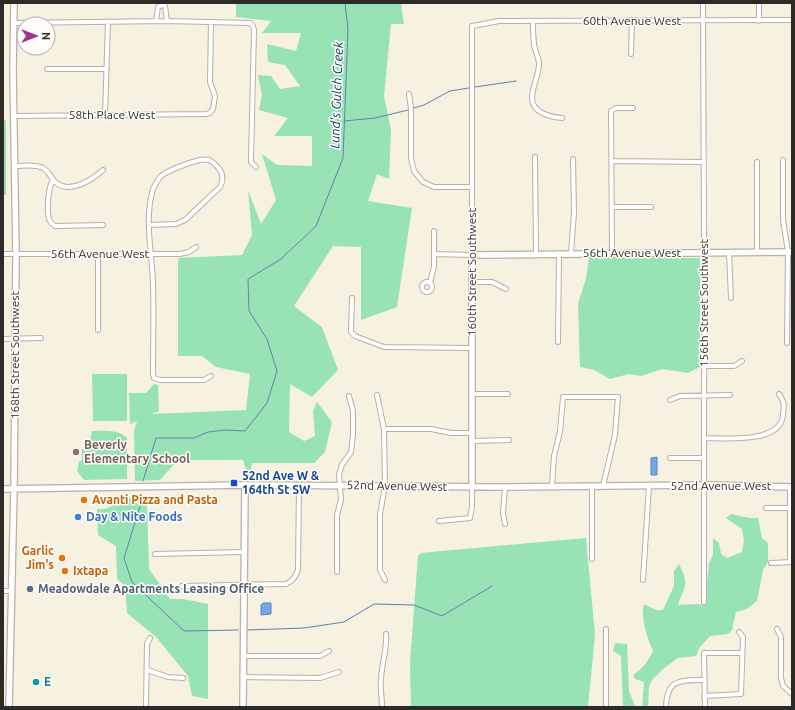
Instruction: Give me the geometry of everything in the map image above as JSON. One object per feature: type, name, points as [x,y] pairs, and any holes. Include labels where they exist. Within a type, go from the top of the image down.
[{"type":"street","name":"168th Street Southwest","points":[[9,707],[14,489],[16,254],[14,3]]},
{"type":"street","name":"156th Street Southwest","points":[[703,3],[703,162],[706,289],[704,366],[704,602]]},
{"type":"street","points":[[759,3],[759,21]]},
{"type":"street","points":[[156,21],[158,7],[162,5],[166,8],[167,21]]},
{"type":"street","points":[[631,54],[632,20]]},
{"type":"street","name":"60th Avenue West","points":[[472,26],[499,21],[792,20]]},
{"type":"street","points":[[14,24],[156,21],[250,23],[253,26],[252,162],[256,167]]},
{"type":"street","points":[[105,115],[108,22]]},
{"type":"street","name":"58th Place West","points":[[14,116],[210,113],[213,109],[215,96],[210,82],[211,22]]},
{"type":"street","points":[[533,22],[534,44],[539,64],[532,98],[538,111],[552,117],[562,118]]},
{"type":"street","name":"160th Street Southwest","points":[[439,521],[470,518],[472,507],[472,26]]},
{"type":"street","points":[[46,69],[107,69]]},
{"type":"street","points":[[409,94],[411,109],[411,158],[414,171],[424,182],[434,187],[472,187]]},
{"type":"street","points":[[612,254],[611,111],[616,108],[633,108]]},
{"type":"street","points":[[536,157],[536,253]]},
{"type":"street","points":[[571,253],[574,213],[574,159]]},
{"type":"street","points":[[149,225],[176,224],[185,220],[220,187],[223,181],[222,173],[217,165],[208,160],[200,160],[169,171],[159,177],[151,200],[149,225],[153,283],[154,378],[160,380],[204,380],[211,376]]},
{"type":"street","points":[[783,160],[783,220],[790,252],[787,343]]},
{"type":"street","points":[[612,161],[703,162]]},
{"type":"street","points":[[757,162],[757,252]]},
{"type":"street","points":[[15,166],[42,168],[58,185],[74,186],[88,182],[103,170]]},
{"type":"street","points":[[53,180],[48,190],[48,215],[50,222],[55,226],[102,225]]},
{"type":"street","points":[[612,207],[651,207]]},
{"type":"street","points":[[430,283],[433,273],[434,231]]},
{"type":"street","name":"56th Avenue West","points":[[3,254],[180,254],[189,252],[196,248]]},
{"type":"street","points":[[729,252],[731,298]]},
{"type":"street","name":"56th Avenue West","points":[[472,254],[790,252]]},
{"type":"street","points":[[558,342],[559,253]]},
{"type":"street","points":[[434,254],[472,254]]},
{"type":"street","points":[[98,255],[98,330]]},
{"type":"street","points":[[472,282],[492,282],[506,289]]},
{"type":"street","points":[[352,298],[351,332],[355,336],[384,347],[472,348]]},
{"type":"street","points":[[3,339],[41,338]]},
{"type":"street","points":[[704,366],[734,366],[742,361]]},
{"type":"street","points":[[472,394],[508,394]]},
{"type":"street","points":[[704,438],[756,438],[774,430],[783,419],[784,403],[779,394]]},
{"type":"street","points":[[377,395],[384,429],[385,486],[380,514],[380,570],[385,580]]},
{"type":"street","points":[[670,400],[680,396],[730,395]]},
{"type":"street","points":[[337,572],[337,514],[341,500],[339,474],[342,465],[351,452],[353,435],[353,412],[349,396]]},
{"type":"street","points":[[552,486],[554,456],[560,432],[563,397],[618,397],[615,435],[603,486]]},
{"type":"street","points":[[384,429],[431,429],[451,433],[472,433]]},
{"type":"street","points":[[472,441],[509,440]]},
{"type":"street","points":[[670,458],[704,458]]},
{"type":"street","points":[[243,707],[245,485]]},
{"type":"street","name":"52nd Avenue West","points":[[3,489],[245,485],[472,487],[704,485],[791,487]]},
{"type":"street","points":[[182,586],[286,584],[292,581],[296,577],[298,570],[299,485]]},
{"type":"street","points":[[592,486],[592,559]]},
{"type":"street","points":[[644,580],[649,486]]},
{"type":"street","points":[[505,487],[503,513],[505,524]]},
{"type":"street","points":[[771,563],[791,562],[791,487]]},
{"type":"street","points":[[766,508],[790,508]]},
{"type":"street","points":[[155,554],[244,552]]},
{"type":"street","points":[[3,591],[12,591]]},
{"type":"street","points":[[606,629],[606,707]]},
{"type":"street","points":[[777,629],[781,637],[781,678],[783,686],[792,694]]},
{"type":"street","points":[[704,696],[741,694],[742,637],[739,632]]},
{"type":"street","points":[[382,707],[380,683],[386,646],[386,634]]},
{"type":"street","points":[[146,707],[147,644],[150,638]]},
{"type":"street","points":[[243,656],[320,656],[329,651]]},
{"type":"street","points":[[705,707],[704,654],[741,653]]},
{"type":"street","points":[[147,670],[168,677],[183,678]]},
{"type":"street","points":[[243,677],[320,678],[339,672]]},
{"type":"street","points":[[666,707],[666,696],[668,691],[674,685],[682,680],[704,680]]},
{"type":"green space","points":[[236,3],[401,3],[404,24],[391,24],[384,96],[391,130],[389,179],[377,174],[368,201],[412,208],[397,307],[361,320],[361,247],[333,246],[294,306],[322,327],[338,370],[312,397],[290,384],[289,432],[304,441],[315,436],[313,411],[317,402],[332,422],[325,452],[314,463],[252,463],[249,479],[243,460],[178,460],[160,480],[135,481],[134,431],[137,421],[130,424],[129,393],[146,393],[154,384],[158,385],[159,411],[152,414],[246,410],[250,374],[216,367],[202,356],[178,356],[178,258],[242,255],[252,235],[248,190],[261,224],[276,200],[262,154],[277,165],[312,166],[312,136],[274,136],[288,118],[259,110],[262,95],[258,75],[271,76],[280,89],[300,86],[285,65],[268,62],[267,44],[296,51],[301,33],[262,33],[271,21],[236,17]]},
{"type":"green space","points":[[6,120],[6,195],[3,195],[3,121]]},
{"type":"green space","points":[[589,258],[700,258],[700,367],[688,373],[662,369],[641,376],[629,374],[610,379],[594,370],[580,367],[578,303],[586,279]]},
{"type":"green space","points":[[92,374],[127,374],[127,421],[93,421]]},
{"type":"green space","points":[[92,431],[115,432],[127,438],[127,479],[84,480],[77,471],[79,462],[82,460],[82,449],[88,449]]},
{"type":"green space","points":[[128,496],[139,505],[147,504],[149,569],[170,599],[183,599],[208,604],[208,699],[192,696],[188,676],[156,637],[127,613],[125,586],[117,579],[116,546],[98,535],[97,509],[105,509],[118,503],[110,497]]},
{"type":"green space","points":[[731,514],[749,518],[758,518],[762,538],[768,543],[768,562],[763,570],[757,601],[747,609],[736,612],[732,630],[728,634],[710,636],[700,647],[696,656],[678,658],[663,669],[652,680],[649,687],[648,707],[642,707],[644,682],[635,679],[633,675],[645,664],[653,650],[648,640],[645,627],[643,614],[644,604],[656,610],[663,610],[674,586],[674,571],[679,564],[684,577],[685,585],[678,605],[705,605],[709,563],[713,555],[713,538],[719,543],[721,554],[727,558],[742,552],[744,541],[742,529],[726,518]]},
{"type":"green space","points":[[586,538],[595,635],[588,707],[411,707],[410,663],[418,555],[420,555],[420,553]]},
{"type":"green space","points":[[615,643],[627,644],[629,691],[635,706],[642,707],[623,707],[621,656],[613,651]]},
{"type":"water","points":[[657,457],[657,475],[651,475],[651,458]]},
{"type":"water","points":[[263,603],[271,603],[271,614],[261,615],[261,605]]},
{"type":"waterway","name":"Lund's Gulch Creek","points":[[143,481],[156,438],[194,438],[208,432],[225,430],[245,431],[267,403],[277,371],[267,339],[249,311],[248,279],[281,259],[316,226],[343,158],[348,29],[345,3]]},
{"type":"waterway","points":[[475,87],[516,81]]},
{"type":"waterway","points":[[414,108],[424,105],[450,91],[469,88]]},
{"type":"waterway","points":[[344,121],[375,118],[408,110]]},
{"type":"waterway","name":"Lund's Gulch Creek","points":[[143,497],[124,558],[132,582],[184,631],[238,630]]},
{"type":"waterway","name":"Lund's Gulch Creek","points":[[247,630],[304,628],[344,622],[374,604],[414,605],[442,616],[492,586]]},
{"type":"place","name":"Beverly Elementary School","points":[[76,452]]},
{"type":"place","name":"52nd Ave W & 164th St SW","points":[[234,483]]},
{"type":"place","name":"Avanti Pizza and Pasta","points":[[84,500]]},
{"type":"place","name":"Day & Nite Foods","points":[[78,517]]},
{"type":"place","name":"Garlic Jim's","points":[[62,558]]},
{"type":"place","name":"Ixtapa","points":[[65,571]]},
{"type":"place","name":"Meadowdale Apartments Leasing Office","points":[[30,589]]},
{"type":"place","name":"E","points":[[36,682]]}]
